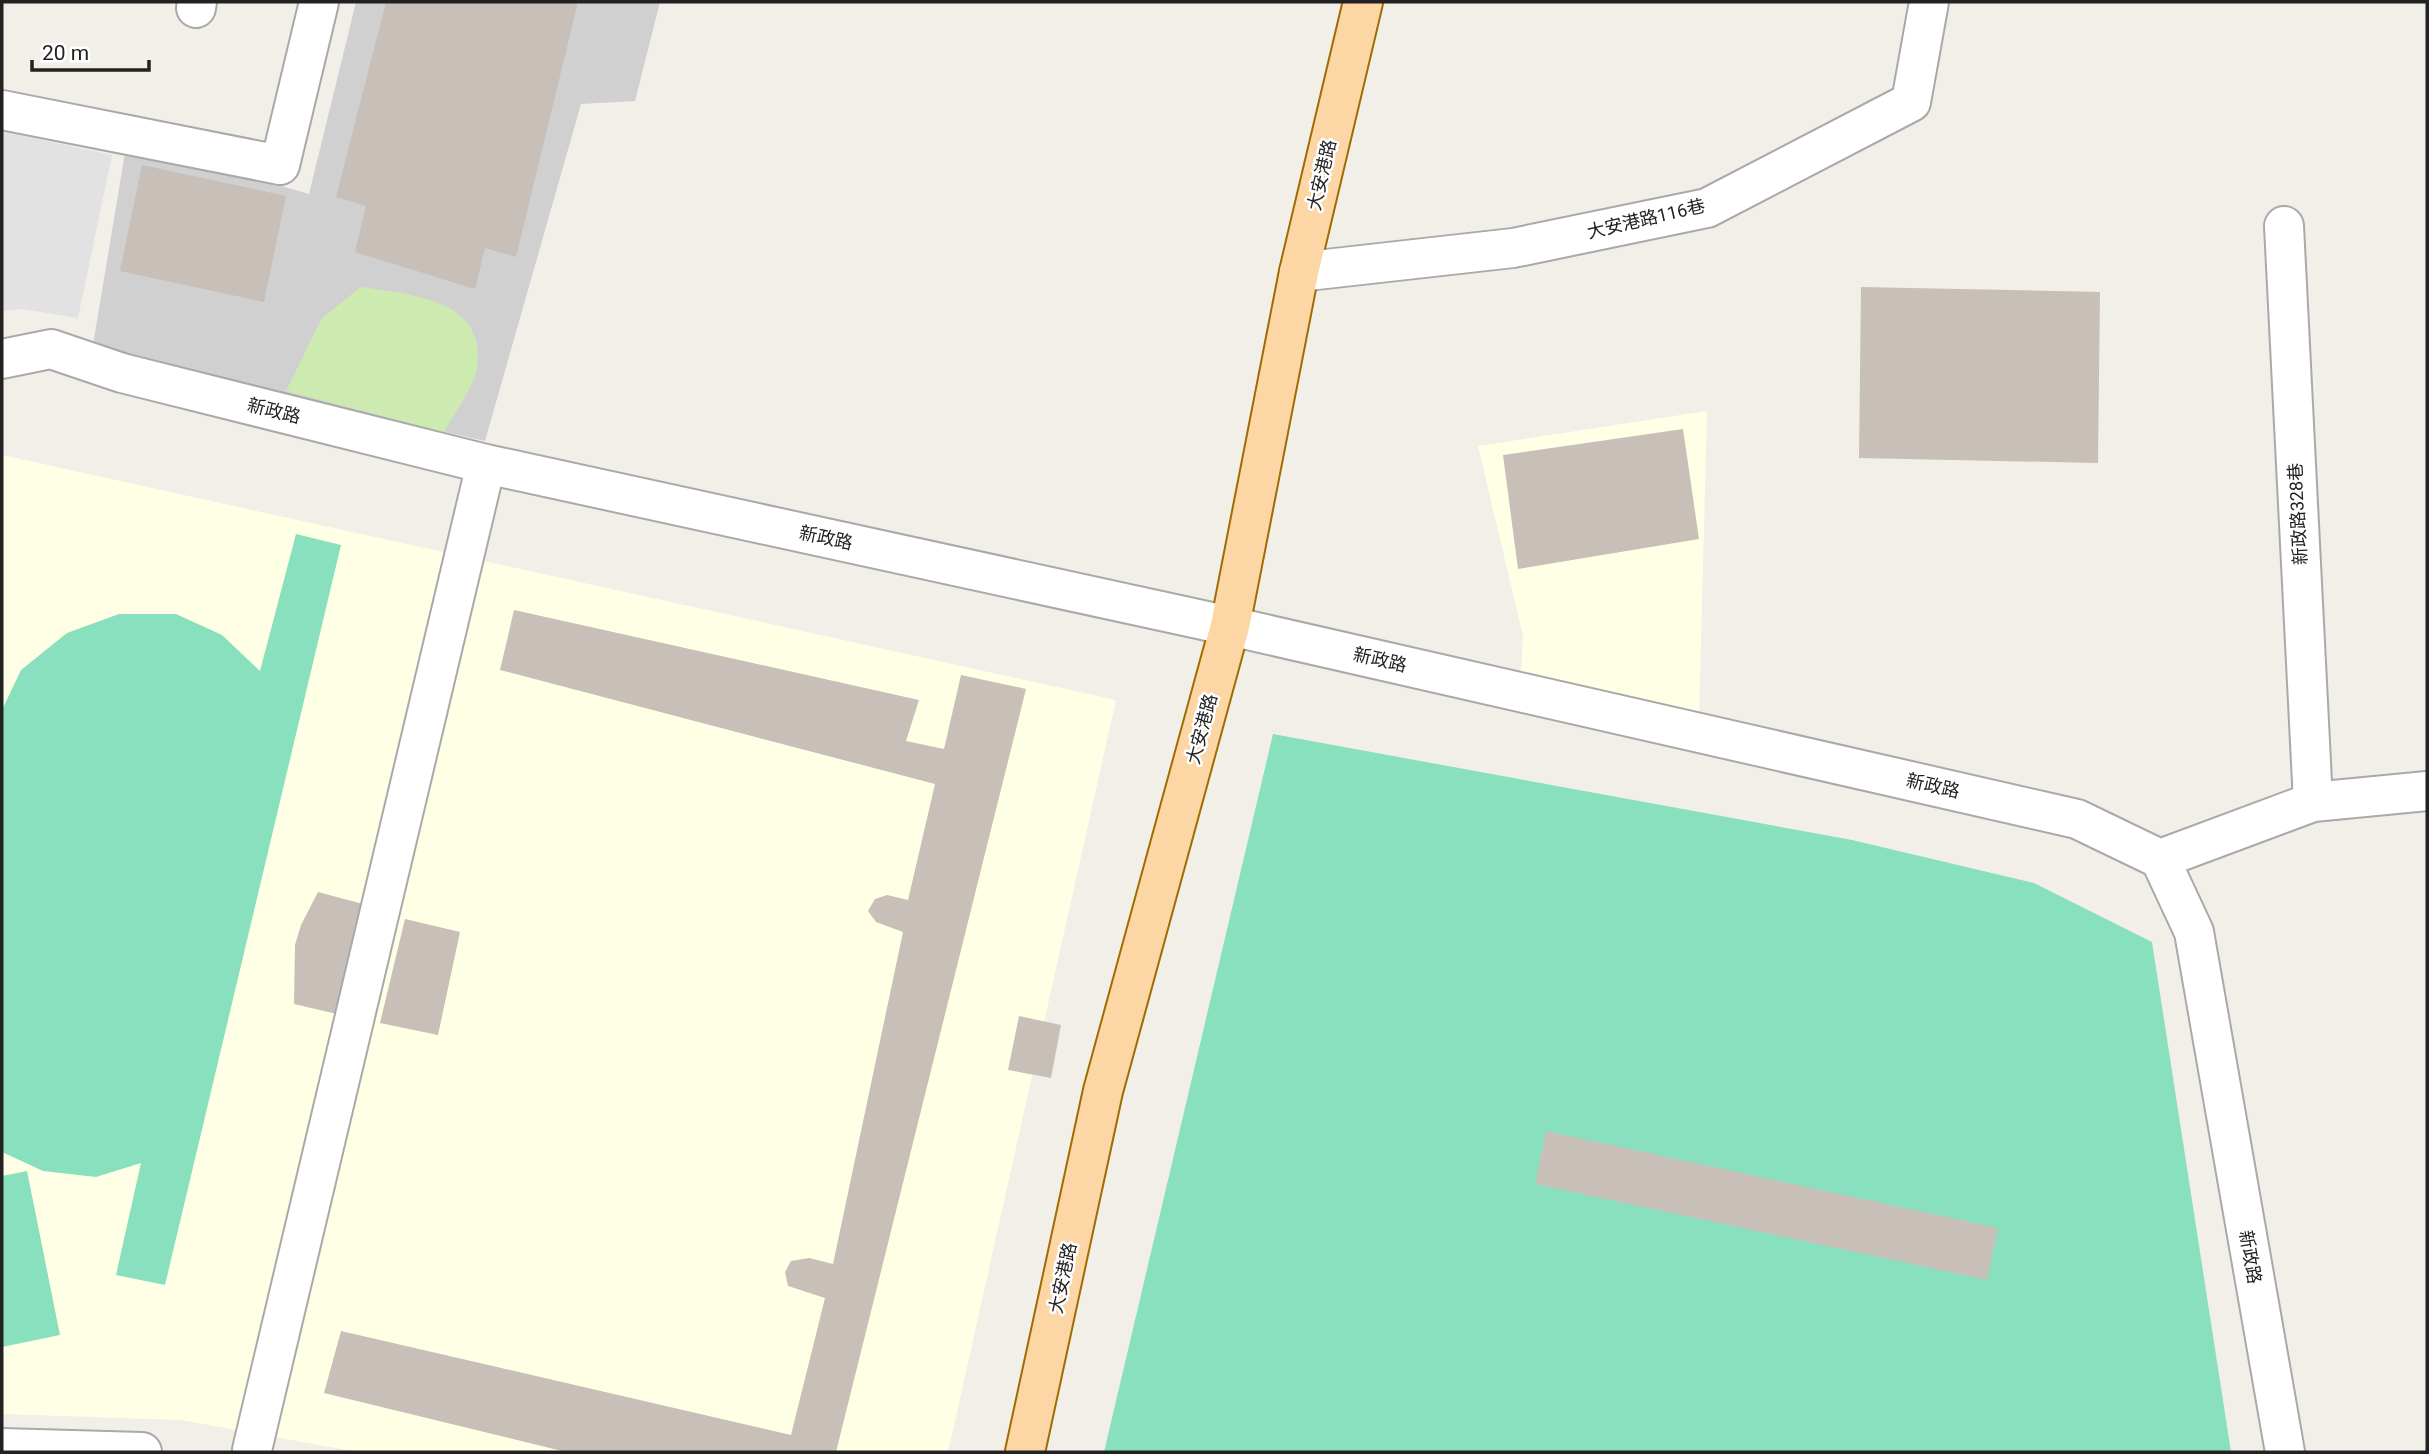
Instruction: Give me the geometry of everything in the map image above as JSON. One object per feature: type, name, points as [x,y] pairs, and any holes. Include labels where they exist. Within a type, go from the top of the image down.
[{"type":"main road","name":"大安港路","points":[[1025,1452],[1103,1091],[1230,626],[1298,272],[1363,2]]},
{"type":"street","points":[[2,110],[280,165],[319,2]]},
{"type":"street","name":"大安港路116巷","points":[[1298,272],[1513,248],[1707,208],[1911,102],[1929,2]]},
{"type":"street","name":"新政路328巷","points":[[2284,226],[2313,802]]},
{"type":"street","name":"新政路","points":[[2,359],[51,349],[122,373],[486,464],[1230,626],[2077,819],[2160,859],[2194,932],[2285,1452]]},
{"type":"street","points":[[252,1450],[486,464]]},
{"type":"street","points":[[2160,859],[2313,802],[2427,791]]},
{"type":"street","points":[[2,1448],[142,1452]]},
{"type":"shaded area","points":[[356,2],[660,2],[635,101],[581,104],[485,441],[92,351],[127,141],[309,194]]},
{"type":"shaded area","points":[[2,131],[112,155],[78,318],[22,309],[2,311]]},
{"type":"shaded area","points":[[1707,411],[1699,720],[1521,675],[1523,636],[1478,446]]},
{"type":"shaded area","points":[[2,455],[1116,700],[948,1452],[358,1452],[181,1420],[2,1414]]},
{"type":"green space","points":[[361,287],[402,293],[442,304],[458,314],[471,327],[477,345],[477,369],[468,392],[444,432],[286,391],[322,318]]},
{"type":"green space","points":[[296,534],[341,545],[165,1285],[116,1275],[141,1163],[96,1177],[43,1171],[2,1152],[2,710],[21,670],[67,633],[119,614],[176,614],[222,635],[260,671]]},
{"type":"green space","points":[[1273,734],[1852,840],[2034,883],[2152,942],[2231,1452],[1104,1452]]},
{"type":"green space","points":[[27,1171],[60,1335],[2,1347],[2,1176]]},
{"type":"building","points":[[386,2],[578,2],[516,257],[485,248],[475,289],[355,252],[366,206],[336,197]]},
{"type":"building","points":[[142,165],[286,196],[264,302],[120,271]]},
{"type":"building","points":[[1861,287],[2100,292],[2098,463],[1859,458]]},
{"type":"building","points":[[1683,429],[1699,539],[1518,569],[1503,455]]},
{"type":"building","points":[[514,610],[919,700],[906,741],[944,749],[961,675],[1026,689],[836,1452],[566,1452],[324,1393],[341,1331],[791,1435],[825,1298],[788,1286],[785,1272],[791,1261],[809,1258],[833,1264],[903,932],[876,922],[868,911],[875,899],[887,895],[908,900],[935,784],[500,670]]},
{"type":"building","points":[[318,892],[363,904],[337,1014],[294,1004],[295,945],[301,925]]},
{"type":"building","points":[[405,919],[460,932],[438,1035],[380,1023]]},
{"type":"building","points":[[1019,1016],[1061,1025],[1051,1078],[1008,1070]]},
{"type":"building","points":[[1546,1131],[1998,1228],[1987,1280],[1535,1184]]}]
